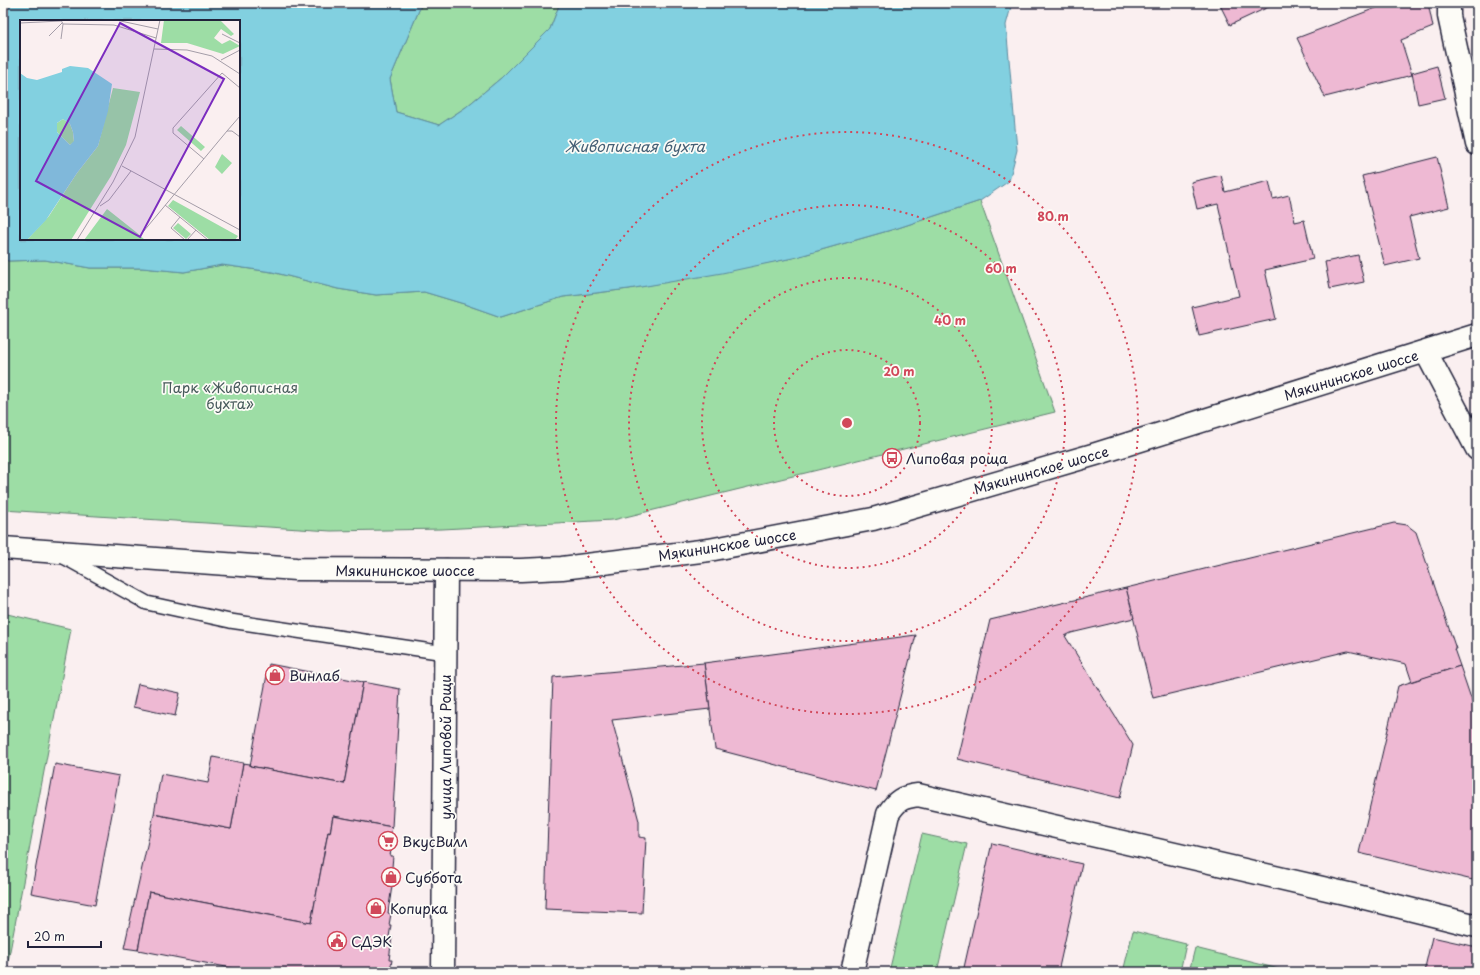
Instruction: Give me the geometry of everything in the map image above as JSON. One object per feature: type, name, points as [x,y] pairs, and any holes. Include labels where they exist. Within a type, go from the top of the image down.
[{"type":"street","points":[[1449,3],[1449,16],[1477,144]]},
{"type":"street","name":"Мякининское шоссе","points":[[3,548],[296,569],[446,570],[521,570],[562,568],[709,550],[873,519],[1096,454],[1477,336]]},
{"type":"street","points":[[1426,352],[1477,449]]},
{"type":"street","name":"улица Липовой Рощи","points":[[443,972],[446,570]]},
{"type":"street","points":[[852,972],[888,814],[895,803],[906,796],[918,795],[1353,895],[1477,926]]},
{"type":"lane","points":[[53,551],[147,603],[230,620],[445,653]]},
{"type":"green space","points":[[422,3],[560,3],[550,29],[501,78],[466,107],[439,125],[396,112],[390,79]]},
{"type":"green space","name":"Парк «Живописная бухта»","points":[[980,201],[1055,412],[613,520],[442,529],[331,531],[3,510],[3,259],[9,261],[45,260],[90,268],[142,268],[184,272],[222,265],[272,272],[338,289],[376,295],[424,292],[501,317],[563,297],[629,289],[793,258],[898,228]]},
{"type":"green space","points":[[3,613],[71,629],[6,972],[3,972]]},
{"type":"green space","points":[[922,834],[967,844],[937,972],[889,972]]},
{"type":"green space","points":[[1133,931],[1186,944],[1180,972],[1123,972]]},
{"type":"green space","points":[[1195,948],[1283,970],[1280,972],[1189,972]]},
{"type":"water","name":"Живописная бухта","points":[[3,3],[422,3],[390,79],[396,112],[439,125],[466,107],[501,78],[550,29],[560,3],[1012,3],[1006,25],[1017,150],[1009,181],[980,201],[898,228],[793,258],[722,273],[629,289],[563,297],[501,317],[424,292],[376,295],[338,289],[272,272],[222,265],[184,272],[142,268],[90,268],[45,260],[8,261],[3,259]]},
{"type":"building","points":[[1219,3],[1277,3],[1230,25]]},
{"type":"building","points":[[1389,3],[1428,3],[1433,27],[1401,40],[1412,75],[1325,97],[1297,38]]},
{"type":"building","points":[[1437,66],[1445,98],[1418,104],[1412,73]]},
{"type":"building","points":[[1437,157],[1449,207],[1409,217],[1419,258],[1385,266],[1362,176]]},
{"type":"building","points":[[1221,175],[1225,192],[1269,181],[1273,199],[1289,195],[1295,222],[1304,220],[1313,259],[1265,270],[1276,319],[1199,336],[1192,307],[1239,296],[1218,204],[1197,209],[1191,182]]},
{"type":"building","points":[[1358,255],[1364,282],[1330,289],[1325,262]]},
{"type":"building","points":[[1394,523],[1407,525],[1416,532],[1456,649],[1454,649],[1460,666],[1412,682],[1406,664],[1348,651],[1153,698],[1126,588]]},
{"type":"building","points":[[1126,588],[1134,618],[1071,633],[1065,636],[1133,745],[1120,798],[957,759],[990,620]]},
{"type":"building","points":[[916,635],[876,791],[715,749],[704,663]]},
{"type":"building","points":[[704,663],[710,709],[612,720],[639,821],[639,837],[646,838],[642,913],[545,909],[553,677]]},
{"type":"building","points":[[269,664],[363,682],[344,784],[250,766]]},
{"type":"building","points":[[1460,666],[1477,716],[1477,881],[1359,853],[1398,686]]},
{"type":"building","points":[[363,682],[400,689],[392,827],[333,816],[330,833],[328,832],[311,923],[149,892],[138,950],[124,948],[154,814],[231,829],[243,763],[250,764],[250,766],[344,784]]},
{"type":"building","points":[[138,684],[180,693],[175,716],[133,707]]},
{"type":"building","points":[[213,757],[243,763],[231,829],[154,814],[161,774],[208,783]]},
{"type":"building","points":[[55,764],[119,776],[95,905],[31,893]]},
{"type":"building","points":[[333,816],[392,827],[389,843],[392,843],[390,856],[393,856],[391,878],[393,879],[388,913],[391,914],[389,937],[392,937],[389,960],[392,960],[391,972],[252,972],[138,950],[149,892],[311,923],[328,832],[330,833]]},
{"type":"building","points":[[992,843],[1082,864],[1058,972],[963,972]]},
{"type":"building","points":[[1432,937],[1477,947],[1477,972],[1424,972]]},
{"type":"building","points":[[797,968],[814,972],[776,972]]},
{"type":"place","name":"Липовая роща","points":[[892,458]]},
{"type":"place","name":"Винлаб","points":[[275,675]]},
{"type":"place","name":"ВкусВилл","points":[[388,841]]},
{"type":"place","name":"Суббота","points":[[391,877]]},
{"type":"place","name":"Копирка","points":[[376,908]]},
{"type":"place","name":"СДЭК","points":[[337,941]]}]
